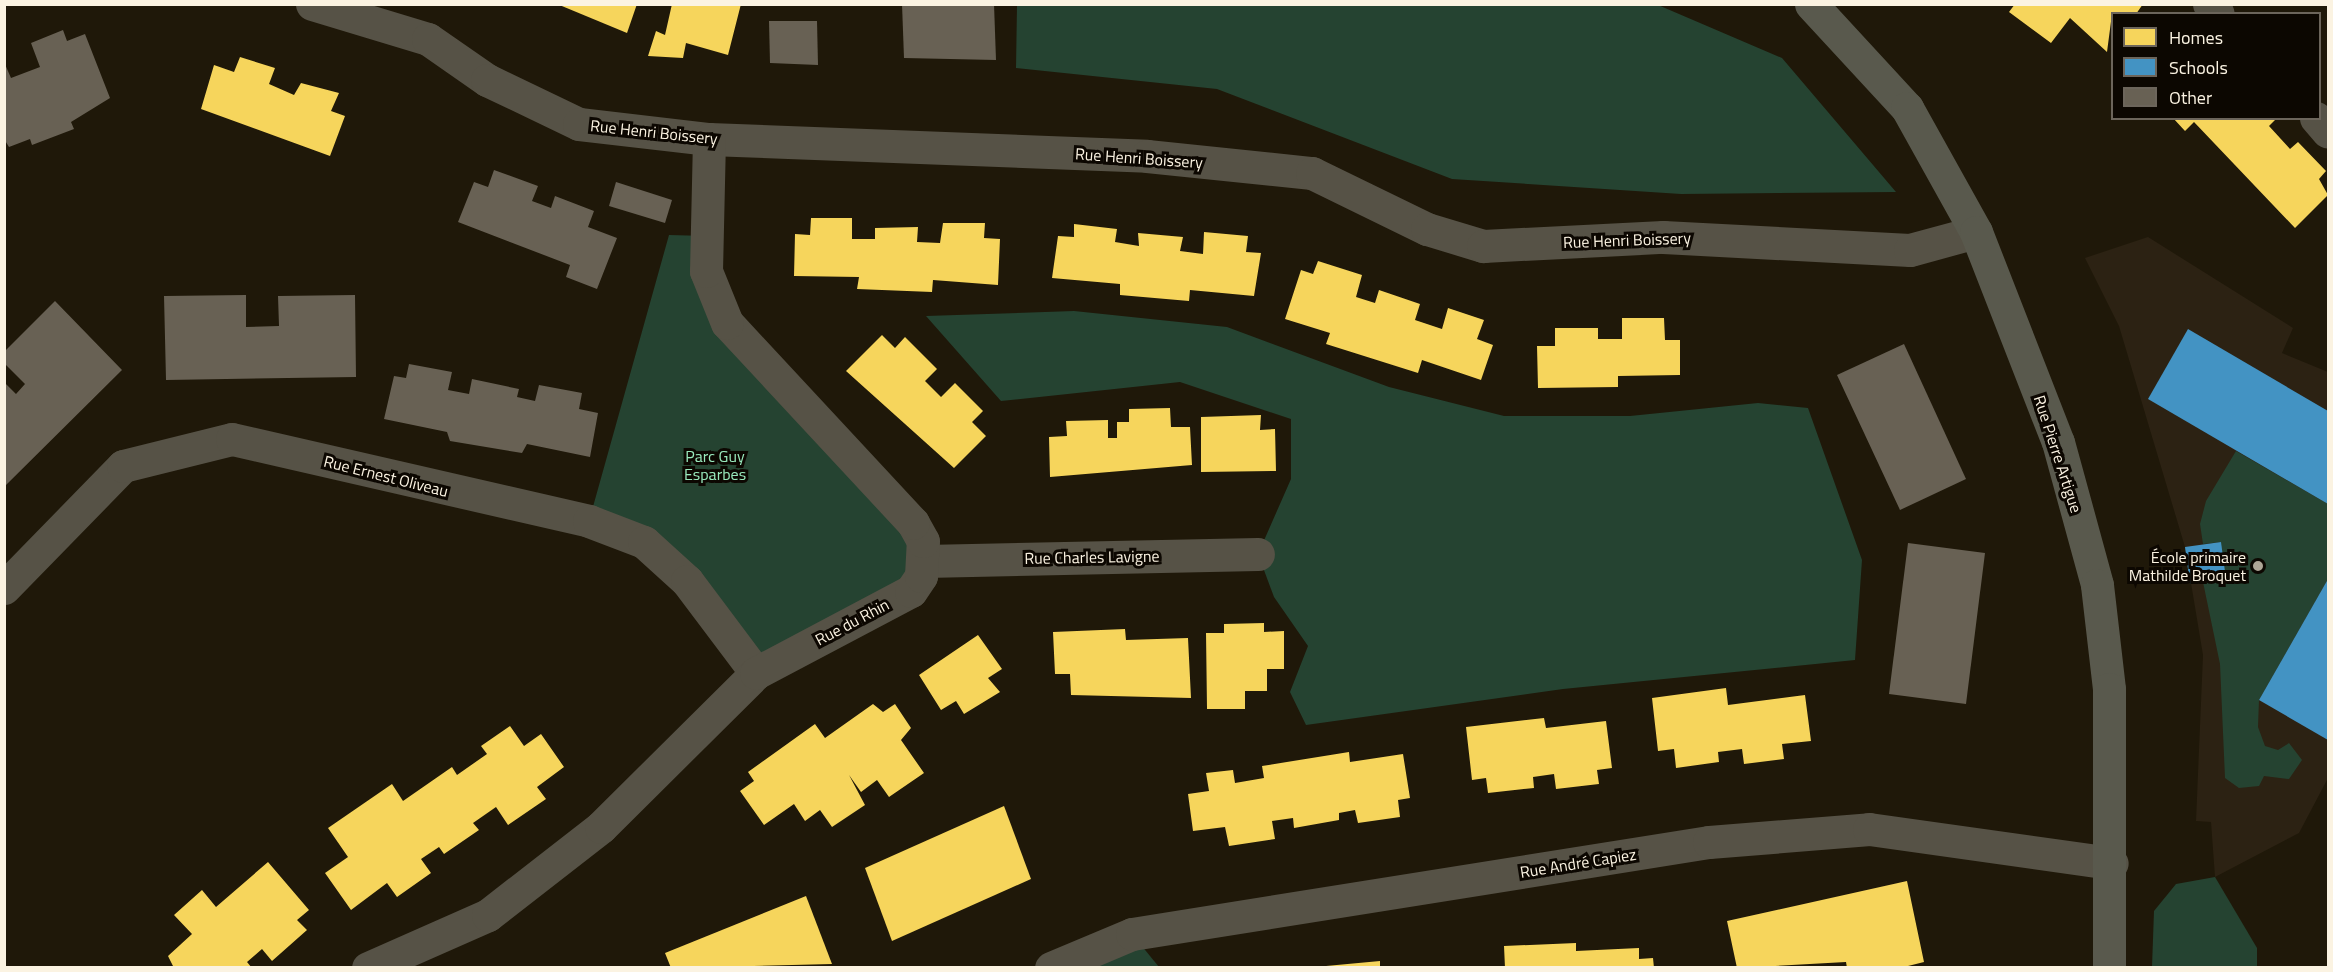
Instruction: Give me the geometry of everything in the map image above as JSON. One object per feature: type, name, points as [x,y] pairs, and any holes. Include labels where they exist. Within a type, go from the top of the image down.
[{"type":"main road","name":"Rue Pierre Artigue","points":[[1812,4],[1907,108],[1976,232],[2058,442],[2097,585],[2109,689],[2112,863],[2109,968]]},
{"type":"street","name":"Rue Henri Boissery","points":[[312,4],[428,39],[487,80],[579,124],[709,139],[1147,156],[1312,173],[1427,229],[1483,246],[1663,237],[1910,250],[1976,232]]},
{"type":"street","points":[[2318,120],[2328,132]]},
{"type":"street","points":[[709,139],[706,271],[727,323],[913,523],[923,541],[925,561]]},
{"type":"street","name":"Rue Ernest Oliveau","points":[[4,588],[123,466],[232,438],[589,521],[644,542],[687,581],[756,673]]},
{"type":"street","name":"Rue Charles Lavigne","points":[[925,561],[1258,554]]},
{"type":"street","name":"Rue du Rhin","points":[[368,968],[488,915],[602,827],[756,673],[911,591],[925,561]]},
{"type":"street","name":"Rue André Capiez","points":[[1052,968],[1132,934],[1709,842],[1869,830],[2112,863]]},
{"type":"shaded area","name":"École primaire Mathilde Broquet","points":[[2148,237],[2293,328],[2282,353],[2328,372],[2328,778],[2299,833],[2215,877],[2211,822],[2196,821],[2203,655],[2185,547],[2119,326],[2085,258]]},
{"type":"green space","points":[[1017,5],[1658,5],[1782,58],[1896,192],[1681,194],[1452,179],[1217,89],[1016,68]]},
{"type":"green space","name":"Parc Guy Esparbes","points":[[669,235],[707,236],[716,299],[913,523],[921,576],[756,673],[687,581],[589,521]]},
{"type":"green space","points":[[1074,311],[1227,327],[1389,387],[1504,416],[1630,416],[1758,403],[1808,408],[1862,560],[1855,660],[1563,689],[1306,725],[1290,692],[1308,646],[1274,597],[1258,554],[1291,479],[1291,419],[1180,382],[1001,401],[926,316]]},
{"type":"green space","points":[[2236,451],[2328,504],[2328,579],[2259,700],[2258,727],[2265,746],[2278,750],[2289,743],[2302,760],[2289,779],[2264,776],[2259,786],[2239,788],[2225,778],[2220,664],[2203,582],[2221,542],[2203,544],[2200,524],[2206,501]]},
{"type":"green space","points":[[2215,877],[2257,948],[2257,967],[2152,967],[2154,911],[2176,884]]},
{"type":"green space","points":[[1132,934],[1159,967],[1052,968]]},
{"type":"building: Homes","points":[[557,4],[637,4],[627,33]]},
{"type":"building: Homes","points":[[672,4],[741,4],[728,55],[686,43],[683,58],[648,56],[656,31],[665,35]]},
{"type":"building: Homes","points":[[2015,4],[2143,4],[2137,12],[2111,12],[2107,52],[2070,18],[2051,43],[2009,12]]},
{"type":"building: Homes","points":[[240,57],[275,68],[269,84],[294,95],[301,83],[339,93],[331,111],[345,116],[330,156],[201,109],[214,65],[234,72]]},
{"type":"building: Homes","points":[[2175,120],[2275,120],[2269,126],[2290,149],[2298,142],[2326,171],[2319,179],[2328,195],[2295,228],[2194,122],[2185,131]]},
{"type":"building: Homes","points":[[811,218],[852,218],[852,239],[875,239],[875,228],[918,227],[917,242],[940,243],[943,223],[985,223],[984,238],[1000,239],[998,285],[933,280],[932,292],[857,289],[859,277],[794,276],[795,234],[810,235]]},
{"type":"building: Homes","points":[[1074,224],[1117,229],[1115,242],[1139,246],[1138,233],[1183,237],[1180,251],[1203,254],[1204,232],[1248,236],[1246,252],[1261,253],[1254,296],[1190,290],[1189,301],[1120,295],[1120,284],[1052,278],[1058,236],[1074,237]]},
{"type":"building: Homes","points":[[1318,261],[1362,275],[1356,297],[1375,303],[1379,290],[1420,304],[1415,320],[1442,329],[1448,308],[1484,320],[1477,339],[1493,345],[1481,380],[1422,360],[1418,373],[1326,344],[1330,333],[1285,319],[1301,270],[1313,274]]},
{"type":"building: Homes","points":[[1622,318],[1664,318],[1665,340],[1680,340],[1680,375],[1618,376],[1618,387],[1538,388],[1537,346],[1555,346],[1555,328],[1598,328],[1598,339],[1622,339]]},
{"type":"building: Homes","points":[[882,335],[895,348],[905,337],[937,369],[925,381],[941,397],[955,383],[983,411],[972,422],[986,436],[954,468],[846,371]]},
{"type":"building: Homes","points":[[1170,408],[1171,427],[1190,427],[1192,465],[1050,477],[1049,437],[1067,436],[1066,421],[1108,420],[1108,438],[1117,438],[1117,422],[1129,422],[1129,409]]},
{"type":"building: Homes","points":[[1261,415],[1260,430],[1275,429],[1276,471],[1201,472],[1201,417]]},
{"type":"building: Homes","points":[[1264,623],[1264,632],[1284,631],[1284,669],[1267,669],[1267,691],[1245,691],[1245,709],[1207,709],[1206,633],[1224,633],[1224,624]]},
{"type":"building: Homes","points":[[1125,629],[1126,640],[1188,638],[1191,698],[1071,695],[1070,674],[1055,674],[1053,632]]},
{"type":"building: Homes","points":[[978,635],[1002,669],[988,678],[1000,692],[964,714],[956,701],[941,710],[919,675]]},
{"type":"building: Homes","points":[[1726,688],[1728,705],[1805,695],[1811,741],[1782,744],[1784,759],[1744,764],[1742,749],[1718,752],[1719,762],[1676,768],[1674,749],[1658,751],[1652,698]]},
{"type":"building: Homes","points":[[873,704],[883,712],[895,704],[911,728],[901,740],[924,773],[889,797],[877,780],[861,792],[849,775],[865,805],[832,827],[820,810],[805,821],[794,804],[764,825],[740,791],[754,781],[748,772],[815,724],[825,738]]},
{"type":"building: Homes","points":[[1544,718],[1546,728],[1606,721],[1612,768],[1597,770],[1599,784],[1556,789],[1554,774],[1533,777],[1534,788],[1488,793],[1486,778],[1472,780],[1466,727]]},
{"type":"building: Homes","points":[[510,726],[524,746],[541,734],[564,767],[537,787],[546,799],[508,825],[496,807],[473,823],[479,830],[444,854],[439,847],[421,859],[431,873],[397,897],[387,883],[351,910],[325,873],[348,857],[328,828],[392,784],[403,801],[452,767],[457,775],[487,754],[481,746]]},
{"type":"building: Homes","points":[[1349,752],[1350,762],[1403,754],[1410,798],[1398,800],[1400,817],[1358,823],[1355,810],[1339,813],[1339,820],[1294,828],[1293,818],[1272,821],[1275,839],[1229,846],[1225,827],[1193,831],[1188,794],[1209,791],[1206,773],[1233,770],[1235,783],[1264,778],[1262,766]]},
{"type":"building: Homes","points":[[1004,806],[1031,879],[892,941],[865,868]]},
{"type":"building: Homes","points":[[268,862],[309,910],[297,920],[307,930],[272,961],[262,949],[247,962],[252,968],[174,968],[168,956],[192,934],[174,915],[202,890],[216,907]]},
{"type":"building: Homes","points":[[1907,881],[1924,962],[1900,968],[1847,968],[1846,962],[1737,968],[1727,921]]},
{"type":"building: Homes","points":[[806,896],[832,964],[671,968],[665,953]]},
{"type":"building: Homes","points":[[1576,943],[1576,951],[1639,948],[1639,959],[1653,958],[1654,968],[1505,968],[1504,946]]},
{"type":"building: Homes","points":[[1380,961],[1380,968],[1326,968],[1326,966]]},
{"type":"building: Schools","points":[[2188,329],[2328,411],[2328,504],[2148,399]]},
{"type":"building: Schools","points":[[2221,542],[2226,579],[2190,584],[2185,547]]},
{"type":"building: Schools","points":[[2328,579],[2328,740],[2259,700]]},
{"type":"building: Other","points":[[902,4],[994,4],[996,60],[904,58]]},
{"type":"building: Other","points":[[769,21],[817,21],[818,65],[770,63]]},
{"type":"building: Other","points":[[63,30],[67,41],[85,34],[110,98],[71,122],[74,129],[32,145],[30,139],[9,147],[4,139],[4,62],[11,78],[40,67],[31,43]]},
{"type":"building: Other","points":[[494,170],[538,186],[532,201],[551,208],[555,196],[594,211],[588,227],[617,238],[597,289],[566,277],[570,265],[458,222],[474,182],[488,187]]},
{"type":"building: Other","points":[[616,182],[672,200],[665,223],[609,206]]},
{"type":"building: Other","points":[[246,295],[246,327],[279,326],[278,296],[355,295],[356,377],[166,380],[164,296]]},
{"type":"building: Other","points":[[55,301],[122,370],[4,487],[4,382],[16,394],[25,384],[4,363],[4,352]]},
{"type":"building: Other","points":[[1904,344],[1966,479],[1900,510],[1837,375]]},
{"type":"building: Other","points":[[409,364],[452,372],[448,390],[469,394],[472,379],[519,389],[517,397],[535,401],[539,385],[582,393],[579,409],[598,413],[590,457],[527,444],[522,453],[450,441],[447,432],[384,419],[394,376],[406,378]]},
{"type":"building: Other","points":[[1908,543],[1985,553],[1966,704],[1889,694]]},
{"type":"place","name":"École primaire Mathilde Broquet","points":[[2258,566]]}]
